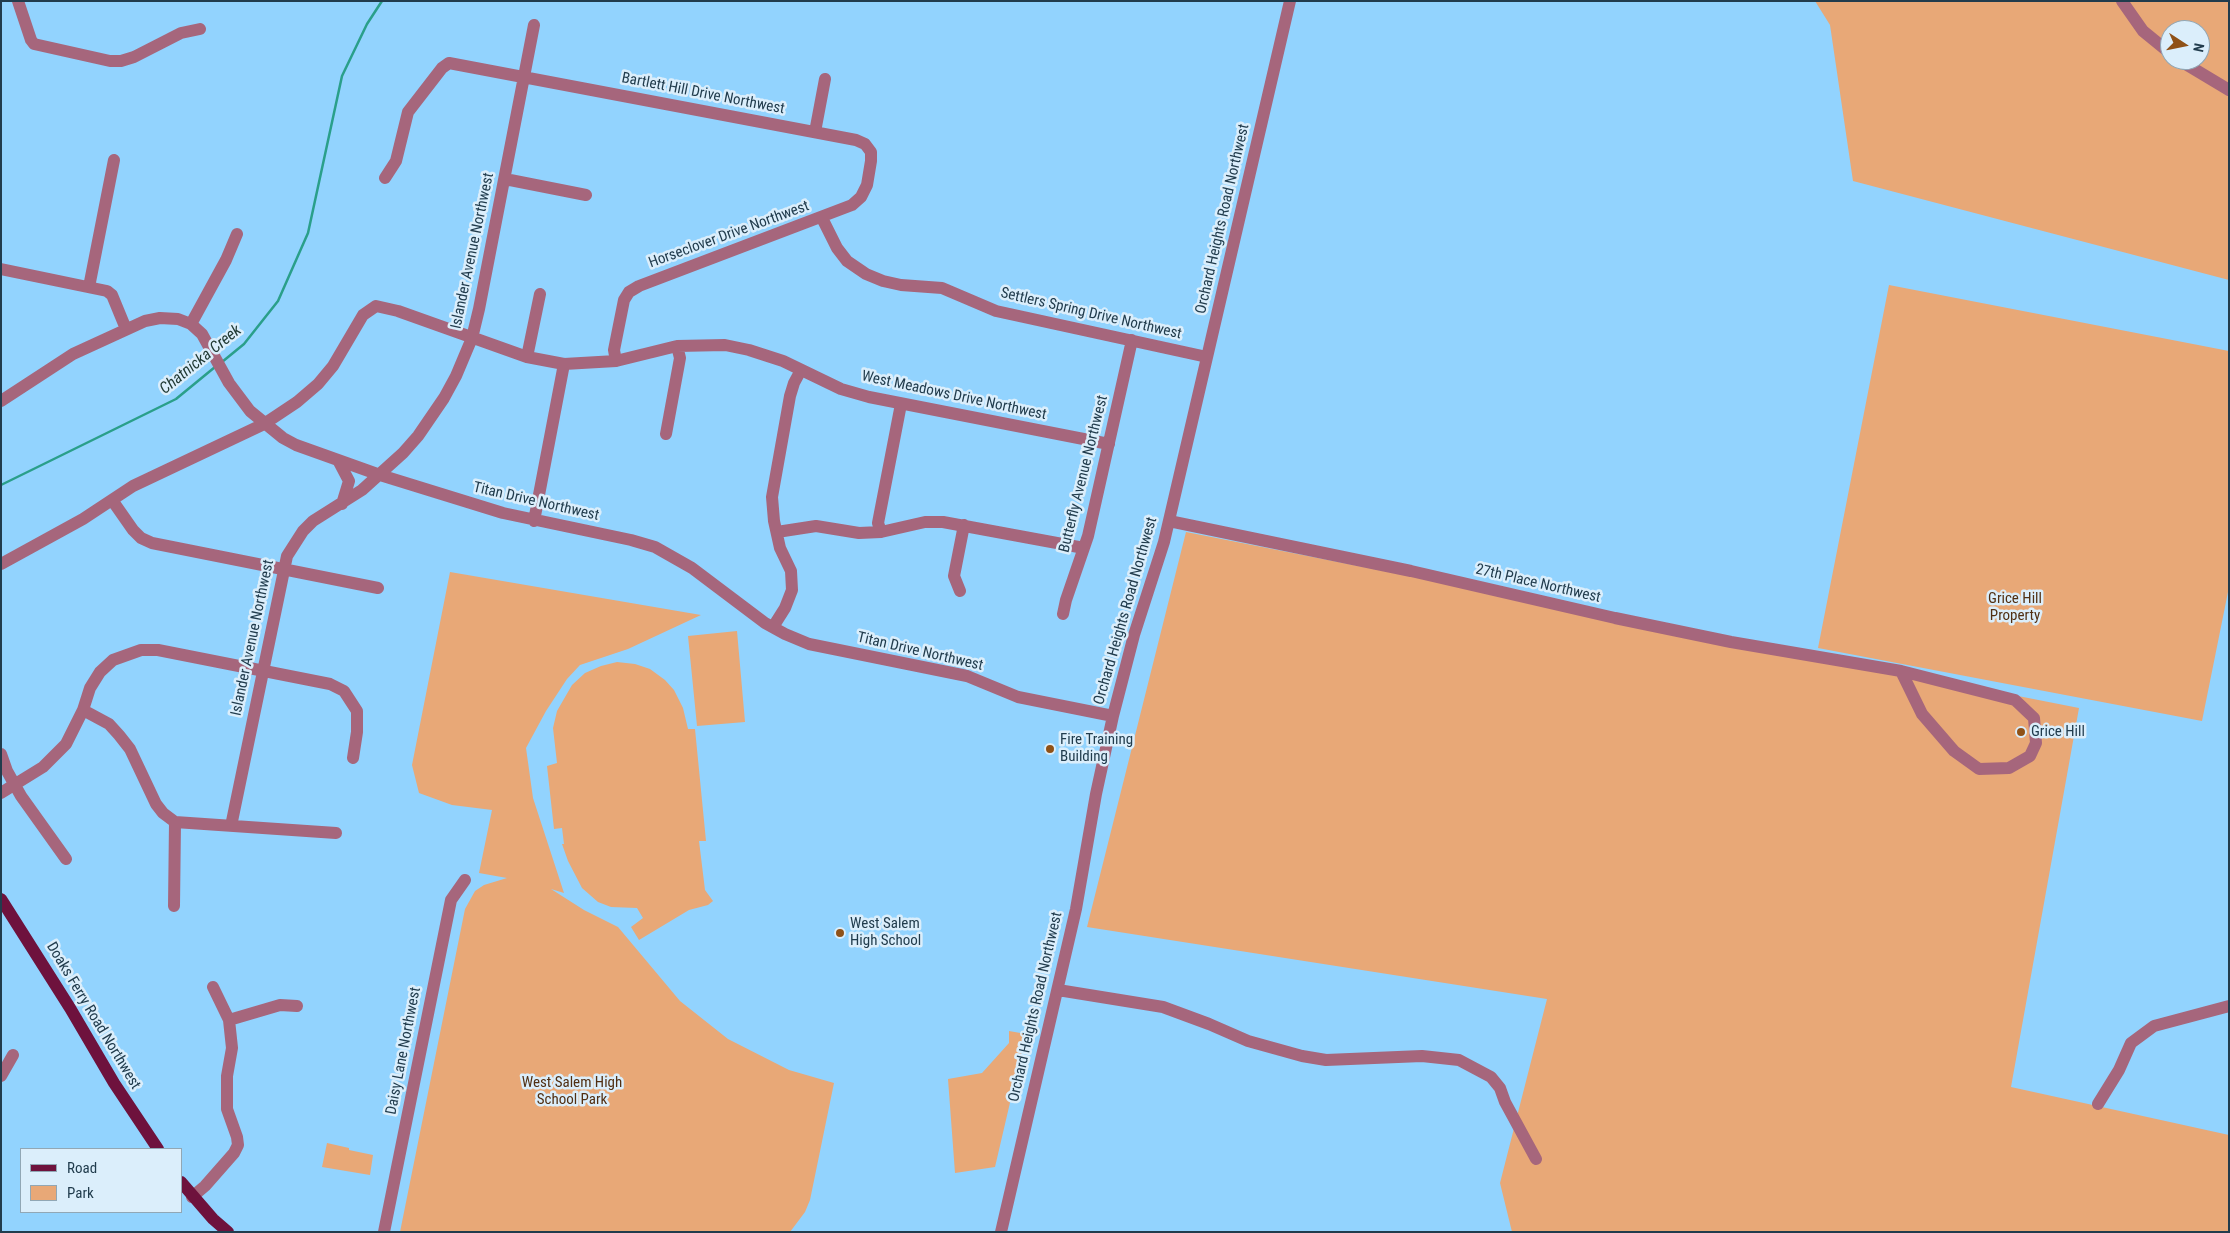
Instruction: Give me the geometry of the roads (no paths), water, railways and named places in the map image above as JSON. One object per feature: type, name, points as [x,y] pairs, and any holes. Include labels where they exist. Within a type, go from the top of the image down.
[{"type":"main road","name":"Doaks Ferry Road Northwest","points":[[1,899],[70,1008],[114,1083],[157,1148]]},
{"type":"main road","points":[[182,1183],[192,1197],[228,1232]]},
{"type":"street","points":[[18,1],[34,44],[110,61],[120,61],[134,57],[181,32],[200,29]]},
{"type":"street","name":"Orchard Heights Road Northwest","points":[[1001,1232],[1058,990],[1081,884],[1096,794],[1113,716],[1127,659],[1169,521],[1290,1]]},
{"type":"street","points":[[2122,1],[2143,31],[2160,45]]},
{"type":"street","name":"Islander Avenue Northwest","points":[[231,826],[287,556],[303,531],[314,521],[342,504],[380,475],[403,453],[431,418],[456,376],[472,338],[534,25]]},
{"type":"street","name":"Bartlett Hill Drive Northwest","points":[[385,178],[396,162],[408,112],[442,68],[449,63],[856,140],[864,144],[870,152]]},
{"type":"street","points":[[2196,70],[2229,90]]},
{"type":"street","points":[[815,132],[826,79]]},
{"type":"street","name":"Horseclover Drive Northwest","points":[[616,360],[614,350],[624,300],[629,292],[639,286],[852,205],[860,198],[867,185],[872,161],[870,152]]},
{"type":"street","points":[[89,286],[114,160]]},
{"type":"street","points":[[504,179],[586,195]]},
{"type":"street","name":"Settlers Spring Drive Northwest","points":[[822,218],[832,241],[847,261],[866,274],[883,281],[902,285],[942,288],[996,311],[1208,357]]},
{"type":"street","points":[[1,401],[73,354],[145,321],[160,318],[178,319],[190,324],[222,267],[237,234]]},
{"type":"street","points":[[1,268],[107,291],[112,295],[126,330]]},
{"type":"street","points":[[526,357],[540,294]]},
{"type":"street","name":"West Meadows Drive Northwest","points":[[1,564],[83,519],[153,475],[264,424],[297,402],[318,384],[346,346],[363,315],[376,306],[398,311],[526,357],[564,364],[616,360],[677,346],[725,345],[783,360],[841,389],[901,404],[1109,444]]},
{"type":"street","name":"Titan Drive Northwest","points":[[190,324],[202,334],[224,375],[240,399],[264,424],[296,445],[339,462],[503,513],[631,540],[655,547],[692,568],[748,611],[773,627],[810,644],[967,676],[1018,697],[1113,716]]},
{"type":"street","name":"Butterfly Avenue Northwest","points":[[1064,614],[1066,600],[1084,548],[1132,340]]},
{"type":"street","points":[[666,434],[680,358],[677,346]]},
{"type":"street","points":[[534,520],[564,364]]},
{"type":"street","points":[[773,627],[785,608],[792,590],[791,571],[780,548],[772,497],[790,396],[801,370]]},
{"type":"street","points":[[881,532],[878,523],[901,404]]},
{"type":"street","points":[[339,462],[349,481],[342,504]]},
{"type":"street","points":[[112,500],[133,530],[141,538],[152,543],[378,588]]},
{"type":"street","name":"27th Place Northwest","points":[[1169,521],[1412,571],[1634,622],[1731,642],[1901,671],[2015,700],[2034,718],[2036,743],[2030,756],[2009,768],[1980,770],[1954,751],[1922,714],[1901,671]]},
{"type":"street","points":[[777,532],[816,526],[859,533],[881,532],[925,522],[964,525],[1084,548]]},
{"type":"street","points":[[960,592],[954,576],[964,525]]},
{"type":"street","points":[[1,793],[43,768],[56,756],[73,732],[90,688],[100,672],[113,660],[141,650],[158,650],[262,670],[330,684],[344,691],[357,711],[358,721],[352,758]]},
{"type":"street","points":[[83,710],[109,724],[119,735],[130,749],[156,804],[163,813],[175,822],[336,833]]},
{"type":"street","points":[[1,754],[14,785],[66,859]]},
{"type":"street","points":[[174,906],[175,822]]},
{"type":"street","name":"Daisy Lane Northwest","points":[[384,1232],[450,900],[465,880]]},
{"type":"street","points":[[192,1197],[206,1186],[234,1153],[238,1145],[227,1109],[228,1076],[232,1048],[229,1020],[213,987]]},
{"type":"street","points":[[1058,990],[1162,1007],[1202,1021],[1248,1041],[1302,1056],[1326,1060],[1422,1056],[1459,1060],[1491,1077],[1500,1088],[1505,1102],[1536,1159]]},
{"type":"street","points":[[229,1020],[280,1004],[297,1006]]},
{"type":"street","points":[[2098,1104],[2119,1070],[2131,1043],[2154,1026],[2229,1006]]},
{"type":"street","points":[[1,1076],[13,1055]]},
{"type":"waterway","name":"Chatnicka Creek","points":[[222,362],[244,344],[278,301],[308,233],[342,76],[367,24],[382,1]]},
{"type":"waterway","name":"Chatnicka Creek","points":[[1,485],[176,399],[215,367]]},
{"type":"place","name":"Grice Hill","points":[[2021,732]]},
{"type":"place","name":"Fire Training Building","points":[[1050,749]]},
{"type":"place","name":"West Salem High School","points":[[840,933]]},
{"type":"park label","name":"Grice Hill Property","points":[[2015,608]]},
{"type":"park label","name":"West Salem High School Park","points":[[572,1092]]}]
